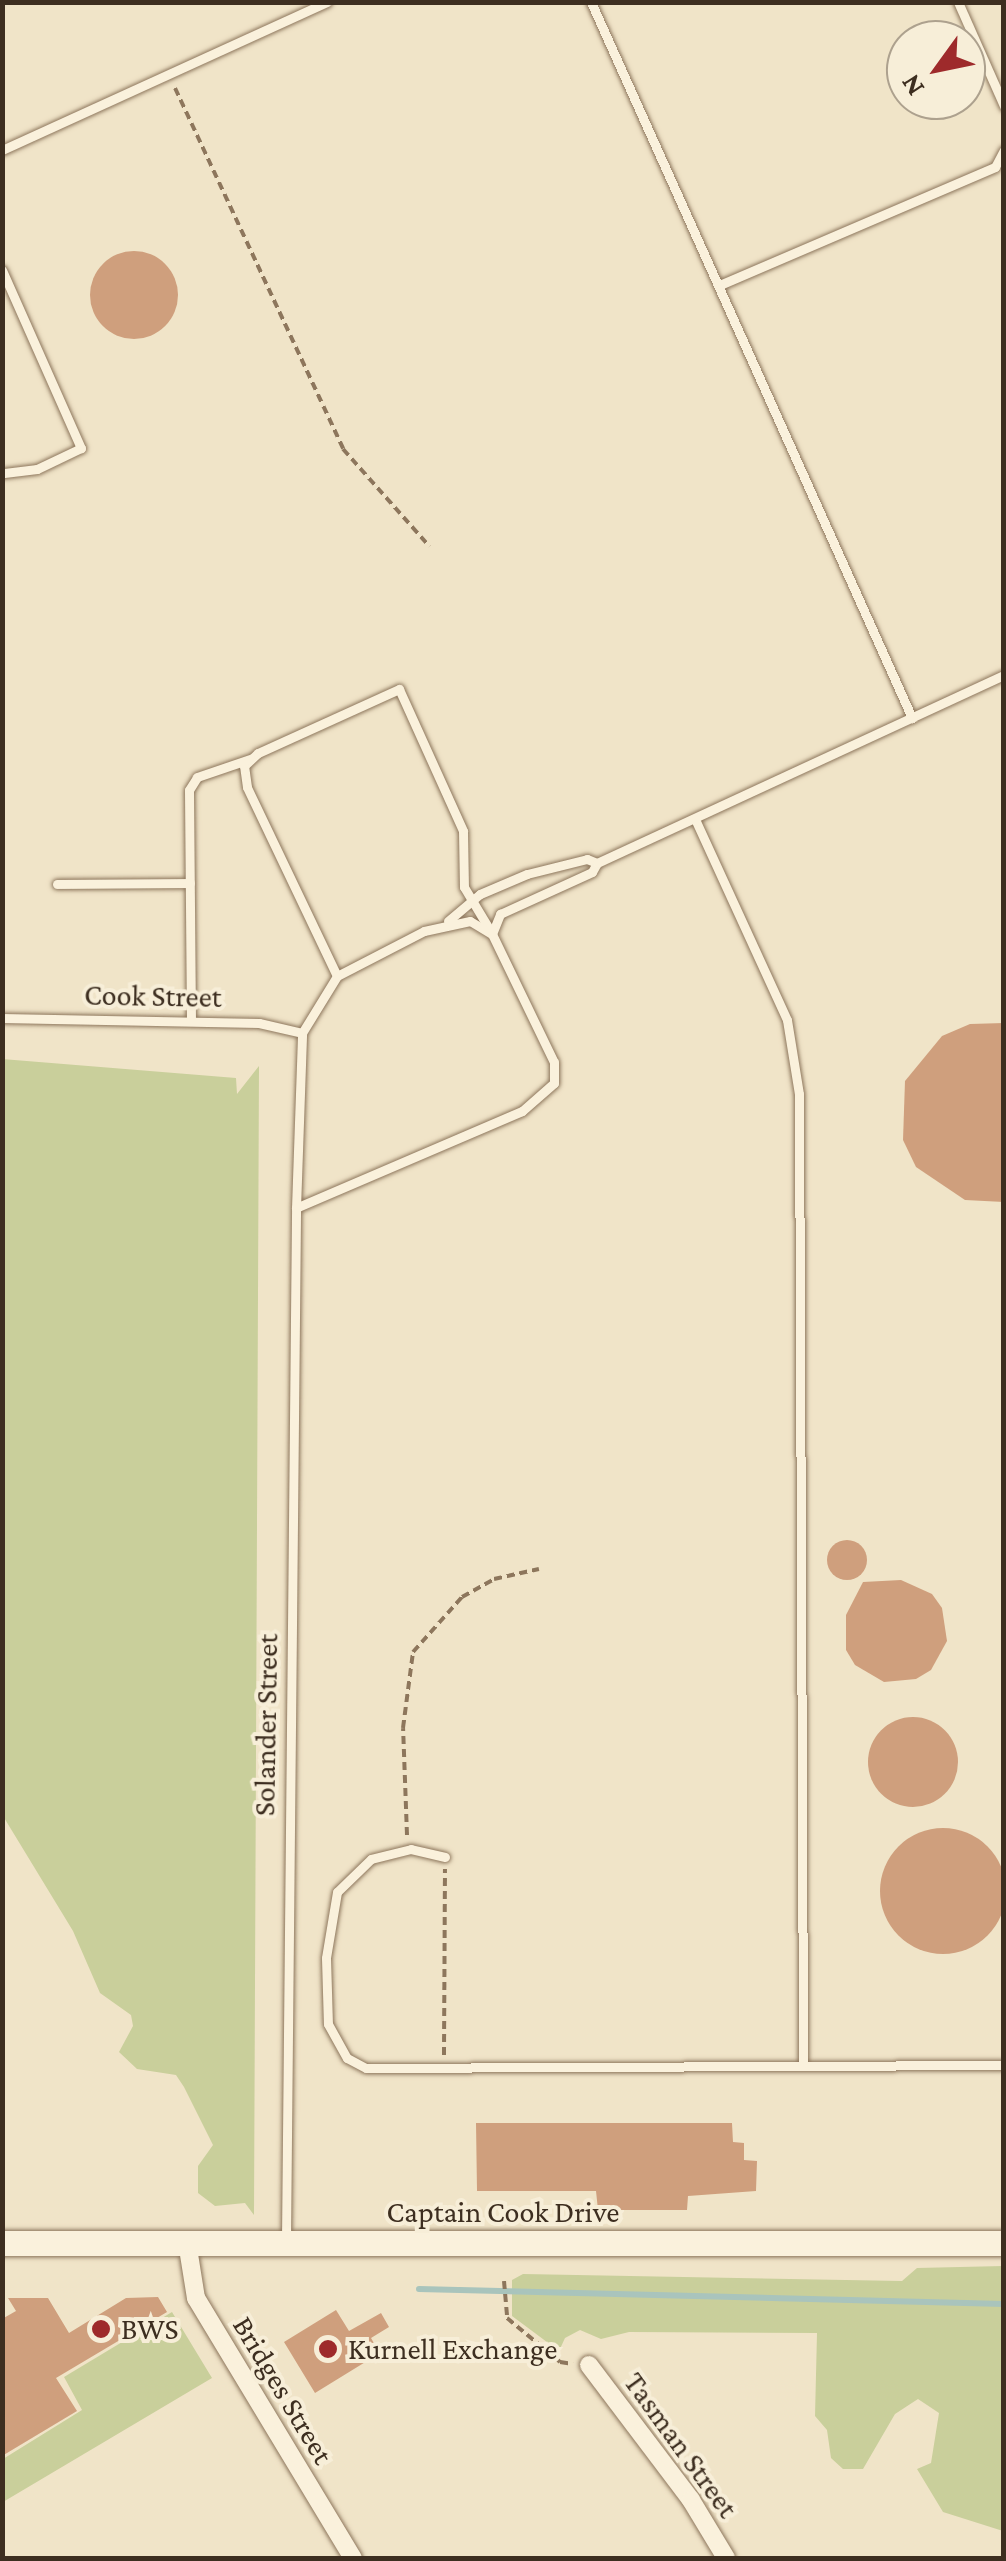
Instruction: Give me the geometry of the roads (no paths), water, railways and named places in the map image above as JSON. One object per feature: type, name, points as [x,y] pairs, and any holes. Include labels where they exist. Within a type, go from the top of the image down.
[{"type":"main road","name":"Captain Cook Drive","points":[[2,2243],[1004,2243]]},
{"type":"street","name":"Bridges Street","points":[[187,2242],[196,2298],[352,2558]]},
{"type":"street","name":"Tasman Street","points":[[588,2366],[692,2500],[726,2558]]},
{"type":"lane","points":[[2,150],[327,2]]},
{"type":"lane","points":[[591,2],[722,284],[912,718]]},
{"type":"lane","points":[[958,2],[1004,106]]},
{"type":"lane","points":[[722,284],[995,167],[1004,150]]},
{"type":"lane","points":[[2,270],[81,448],[37,470],[2,472]]},
{"type":"lane","points":[[251,759],[244,766],[247,786],[337,976],[448,922],[473,901],[545,868],[597,863],[1004,674]]},
{"type":"lane","points":[[191,1021],[189,790],[197,777],[251,759],[399,688],[463,831],[464,887],[492,934],[554,1062],[554,1083],[522,1111],[296,1208]]},
{"type":"lane","points":[[694,820],[787,1020],[799,1094],[803,2065]]},
{"type":"lane","points":[[492,934],[500,914],[592,872],[597,863]]},
{"type":"lane","points":[[57,884],[190,883]]},
{"type":"lane","points":[[448,922],[470,920],[492,934]]},
{"type":"lane","name":"Solander Street","points":[[286,2244],[296,1208],[302,1033],[337,976]]},
{"type":"lane","name":"Cook Street","points":[[2,1018],[259,1023],[302,1033]]},
{"type":"lane","points":[[445,1857],[411,1850],[371,1859],[337,1892],[326,1958],[328,2024],[347,2058],[366,2068],[453,2071],[1004,2065]]},
{"type":"waterway","points":[[419,2289],[1004,2304]]},
{"type":"place","name":"BWS","points":[[101,2329]]},
{"type":"place","name":"Kurnell Exchange","points":[[328,2349]]}]
